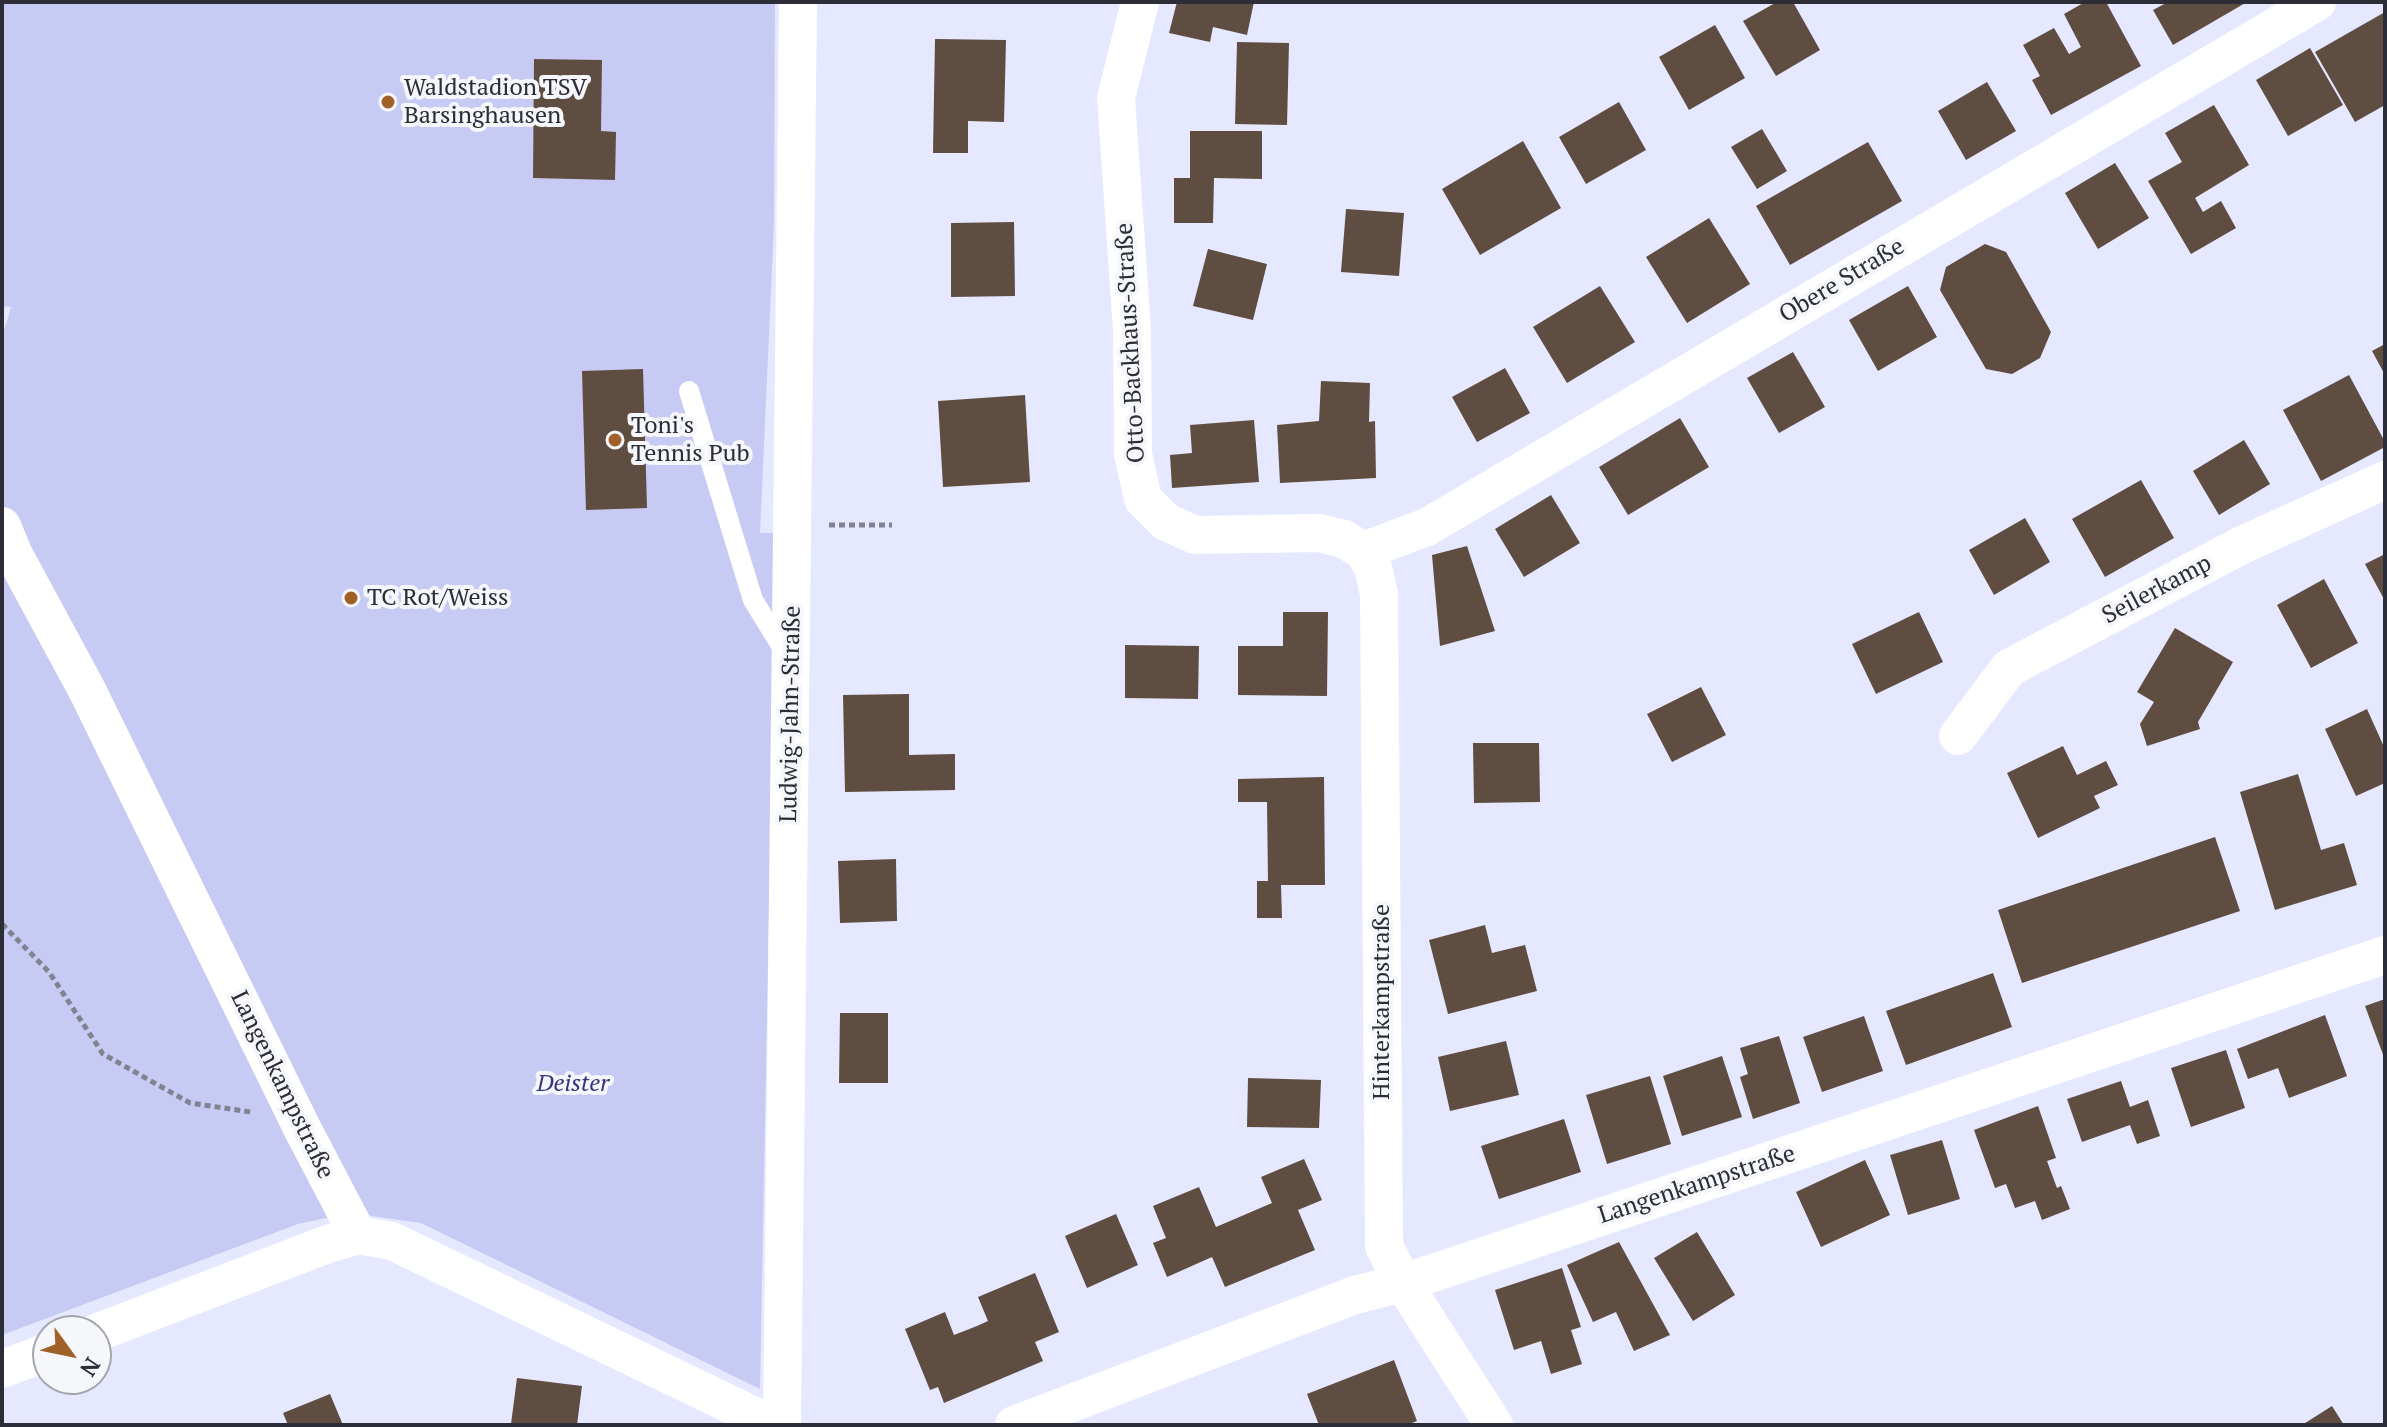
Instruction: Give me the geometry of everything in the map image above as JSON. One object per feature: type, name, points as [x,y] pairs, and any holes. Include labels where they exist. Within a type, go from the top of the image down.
[{"type":"street","name":"Ludwig-Jahn-Straße","points":[[782,1425],[798,2]]},
{"type":"street","name":"Otto-Backhaus-Straße","points":[[1140,2],[1116,98],[1132,330],[1133,454],[1143,499],[1166,522],[1195,535],[1319,533],[1344,539],[1363,551]]},
{"type":"street","name":"Obere Straße","points":[[1363,551],[1427,527],[2317,2]]},
{"type":"street","name":"Seilerkamp","points":[[1958,736],[2009,668],[2240,546],[2385,480]]},
{"type":"street","name":"Langenkampstraße","points":[[2,526],[358,1235]]},
{"type":"street","name":"Hinterkampstraße","points":[[1363,551],[1373,567],[1379,594],[1384,1246],[1403,1283],[1494,1425]]},
{"type":"street","name":"Langenkampstraße","points":[[1014,1425],[1355,1295],[1403,1283],[2385,955]]},
{"type":"street","points":[[112,1327],[358,1235],[392,1241],[773,1425]]},
{"type":"street","points":[[2,1369],[32,1358]]},
{"type":"lane","points":[[689,391],[753,600],[792,662]]},
{"type":"path","points":[[794,526],[892,525]]},
{"type":"path","points":[[2,924],[49,972],[103,1054],[190,1103],[254,1113],[303,1130]]},
{"type":"green space","name":"Deister","points":[[2,2],[775,2],[774,224],[760,533],[776,533],[760,1389],[421,1223],[350,1213],[298,1224],[55,1315],[32,1315],[32,1324],[2,1335],[2,328],[5,328],[11,307],[2,306]]},
{"type":"building","points":[[1177,2],[1254,2],[1247,35],[1213,27],[1210,42],[1169,33]]},
{"type":"building","points":[[1777,2],[1793,2],[1820,50],[1776,76],[1743,21]]},
{"type":"building","points":[[2085,2],[2106,2],[2141,66],[2051,115],[2032,80],[2040,76],[2023,45],[2054,28],[2069,54],[2081,47],[2064,14]]},
{"type":"building","points":[[2168,2],[2247,2],[2173,45],[2153,10]]},
{"type":"building","points":[[2385,12],[2385,105],[2355,122],[2315,52]]},
{"type":"building","points":[[1715,25],[1745,78],[1689,110],[1659,57]]},
{"type":"building","points":[[935,39],[1006,40],[1004,122],[968,121],[968,153],[933,153]]},
{"type":"building","points":[[1237,42],[1289,43],[1287,125],[1235,124]]},
{"type":"building","points":[[2310,48],[2343,105],[2288,136],[2256,80]]},
{"type":"building","points":[[534,59],[602,60],[601,131],[616,132],[615,180],[533,178]]},
{"type":"building","points":[[1987,82],[2016,131],[1966,160],[1938,111]]},
{"type":"building","points":[[1619,102],[1646,150],[1586,184],[1559,137]]},
{"type":"building","points":[[2214,105],[2249,165],[2195,198],[2203,212],[2221,201],[2236,228],[2191,254],[2148,181],[2182,162],[2165,133]]},
{"type":"building","points":[[1762,129],[1787,171],[1757,189],[1731,147]]},
{"type":"building","points":[[1190,131],[1262,131],[1262,179],[1214,178],[1213,223],[1174,223],[1174,178],[1190,178]]},
{"type":"building","points":[[1523,141],[1561,208],[1480,255],[1442,189]]},
{"type":"building","points":[[1868,142],[1902,201],[1790,265],[1756,206]]},
{"type":"building","points":[[2115,163],[2149,218],[2098,249],[2065,193]]},
{"type":"building","points":[[1346,209],[1404,213],[1399,276],[1341,272]]},
{"type":"building","points":[[1709,218],[1750,284],[1687,323],[1646,257]]},
{"type":"building","points":[[1014,222],[1015,296],[951,297],[951,223]]},
{"type":"building","points":[[1985,244],[2006,252],[2051,332],[2040,358],[2012,374],[1986,369],[1940,290],[1946,267]]},
{"type":"building","points":[[1208,249],[1267,264],[1253,320],[1193,306]]},
{"type":"building","points":[[1600,286],[1635,342],[1567,383],[1533,327]]},
{"type":"building","points":[[1908,286],[1937,337],[1878,371],[1849,320]]},
{"type":"building","points":[[2385,344],[2385,375],[2372,351]]},
{"type":"building","points":[[1793,352],[1825,407],[1779,433],[1747,378]]},
{"type":"building","points":[[1505,368],[1530,413],[1477,442],[1452,397]]},
{"type":"building","points":[[643,369],[647,508],[586,510],[582,371]]},
{"type":"building","points":[[2349,375],[2385,447],[2321,481],[2283,410]]},
{"type":"building","points":[[1321,381],[1370,383],[1369,422],[1375,421],[1376,478],[1280,483],[1277,425],[1319,421]]},
{"type":"building","points":[[1025,395],[1030,482],[943,487],[938,401]]},
{"type":"building","points":[[1680,418],[1709,467],[1628,515],[1599,467]]},
{"type":"building","points":[[1254,420],[1259,482],[1172,488],[1170,455],[1192,453],[1190,425]]},
{"type":"building","points":[[2244,440],[2270,484],[2219,515],[2193,471]]},
{"type":"building","points":[[2141,480],[2174,538],[2105,577],[2072,519]]},
{"type":"building","points":[[1551,495],[1580,543],[1524,577],[1495,529]]},
{"type":"building","points":[[2025,518],[2050,562],[1994,595],[1969,550]]},
{"type":"building","points":[[1467,546],[1495,631],[1440,646],[1432,555]]},
{"type":"building","points":[[2385,554],[2385,601],[2365,564]]},
{"type":"building","points":[[2324,579],[2358,643],[2311,668],[2277,605]]},
{"type":"building","points":[[1283,612],[1328,612],[1327,696],[1238,695],[1238,646],[1283,646]]},
{"type":"building","points":[[1919,612],[1943,662],[1876,694],[1852,644]]},
{"type":"building","points":[[2175,628],[2233,662],[2198,722],[2200,729],[2147,746],[2140,724],[2154,702],[2137,692]]},
{"type":"building","points":[[1125,645],[1199,646],[1198,699],[1125,698]]},
{"type":"building","points":[[1701,687],[1726,735],[1672,762],[1647,714]]},
{"type":"building","points":[[909,694],[909,755],[955,754],[955,790],[845,792],[843,695]]},
{"type":"building","points":[[2367,709],[2385,749],[2385,783],[2356,796],[2325,729]]},
{"type":"building","points":[[1473,743],[1539,743],[1540,802],[1474,803]]},
{"type":"building","points":[[2063,746],[2077,775],[2106,761],[2118,785],[2094,796],[2100,808],[2038,838],[2007,773]]},
{"type":"building","points":[[2298,774],[2321,850],[2344,843],[2357,885],[2275,910],[2240,792]]},
{"type":"building","points":[[1324,777],[1325,885],[1281,885],[1282,918],[1257,918],[1257,881],[1268,881],[1267,802],[1238,802],[1238,779]]},
{"type":"building","points":[[2215,837],[2240,911],[2022,983],[1998,910]]},
{"type":"building","points":[[896,859],[897,921],[840,923],[838,861]]},
{"type":"building","points":[[1485,925],[1492,953],[1525,945],[1537,991],[1448,1014],[1429,940]]},
{"type":"building","points":[[1993,973],[2012,1027],[1906,1065],[1886,1011]]},
{"type":"building","points":[[2385,999],[2385,1060],[2365,1006]]},
{"type":"building","points":[[840,1013],[888,1013],[888,1083],[839,1083]]},
{"type":"building","points":[[2325,1015],[2347,1076],[2289,1098],[2278,1068],[2248,1079],[2237,1049]]},
{"type":"building","points":[[1864,1016],[1883,1071],[1822,1092],[1803,1037]]},
{"type":"building","points":[[1779,1036],[1800,1103],[1753,1119],[1740,1077],[1748,1074],[1740,1048]]},
{"type":"building","points":[[1506,1041],[1519,1095],[1450,1111],[1438,1057]]},
{"type":"building","points":[[2226,1050],[2245,1108],[2191,1127],[2171,1068]]},
{"type":"building","points":[[1722,1056],[1742,1117],[1682,1136],[1663,1076]]},
{"type":"building","points":[[1650,1076],[1671,1144],[1607,1164],[1586,1095]]},
{"type":"building","points":[[1248,1078],[1321,1080],[1319,1128],[1247,1127]]},
{"type":"building","points":[[2121,1081],[2130,1107],[2148,1100],[2160,1136],[2137,1144],[2130,1125],[2082,1142],[2067,1099]]},
{"type":"building","points":[[2038,1106],[2056,1158],[2047,1161],[2057,1188],[2061,1186],[2070,1209],[2042,1220],[2035,1201],[2015,1208],[2006,1184],[1995,1188],[1974,1130]]},
{"type":"building","points":[[1564,1119],[1581,1172],[1499,1199],[1481,1146]]},
{"type":"building","points":[[1942,1140],[1960,1199],[1908,1215],[1890,1155]]},
{"type":"building","points":[[1304,1159],[1322,1200],[1298,1210],[1315,1250],[1225,1287],[1212,1257],[1167,1277],[1153,1243],[1166,1238],[1153,1206],[1199,1187],[1216,1227],[1272,1203],[1261,1177]]},
{"type":"building","points":[[1865,1160],[1890,1215],[1821,1247],[1796,1192]]},
{"type":"building","points":[[1116,1214],[1138,1265],[1087,1288],[1065,1236]]},
{"type":"building","points":[[1697,1232],[1735,1295],[1693,1321],[1654,1258]]},
{"type":"building","points":[[1619,1242],[1670,1335],[1634,1351],[1616,1312],[1593,1322],[1567,1265]]},
{"type":"building","points":[[1562,1268],[1581,1327],[1571,1330],[1582,1364],[1551,1374],[1541,1341],[1514,1350],[1495,1290]]},
{"type":"building","points":[[1035,1273],[1059,1332],[1035,1342],[1043,1361],[944,1403],[938,1387],[930,1390],[905,1329],[945,1312],[954,1335],[977,1326],[988,1321],[978,1297]]},
{"type":"building","points":[[1394,1360],[1417,1421],[1407,1425],[1319,1425],[1307,1394]]},
{"type":"building","points":[[517,1378],[582,1386],[577,1425],[511,1424]]},
{"type":"building","points":[[330,1394],[343,1425],[288,1425],[283,1413]]},
{"type":"building","points":[[2332,1406],[2344,1425],[2302,1425]]},
{"type":"place","name":"Waldstadion TSV Barsinghausen","points":[[388,102]]},
{"type":"place","name":"Toni's Tennis Pub","points":[[615,440]]},
{"type":"place","name":"TC Rot/Weiss","points":[[351,598]]}]
